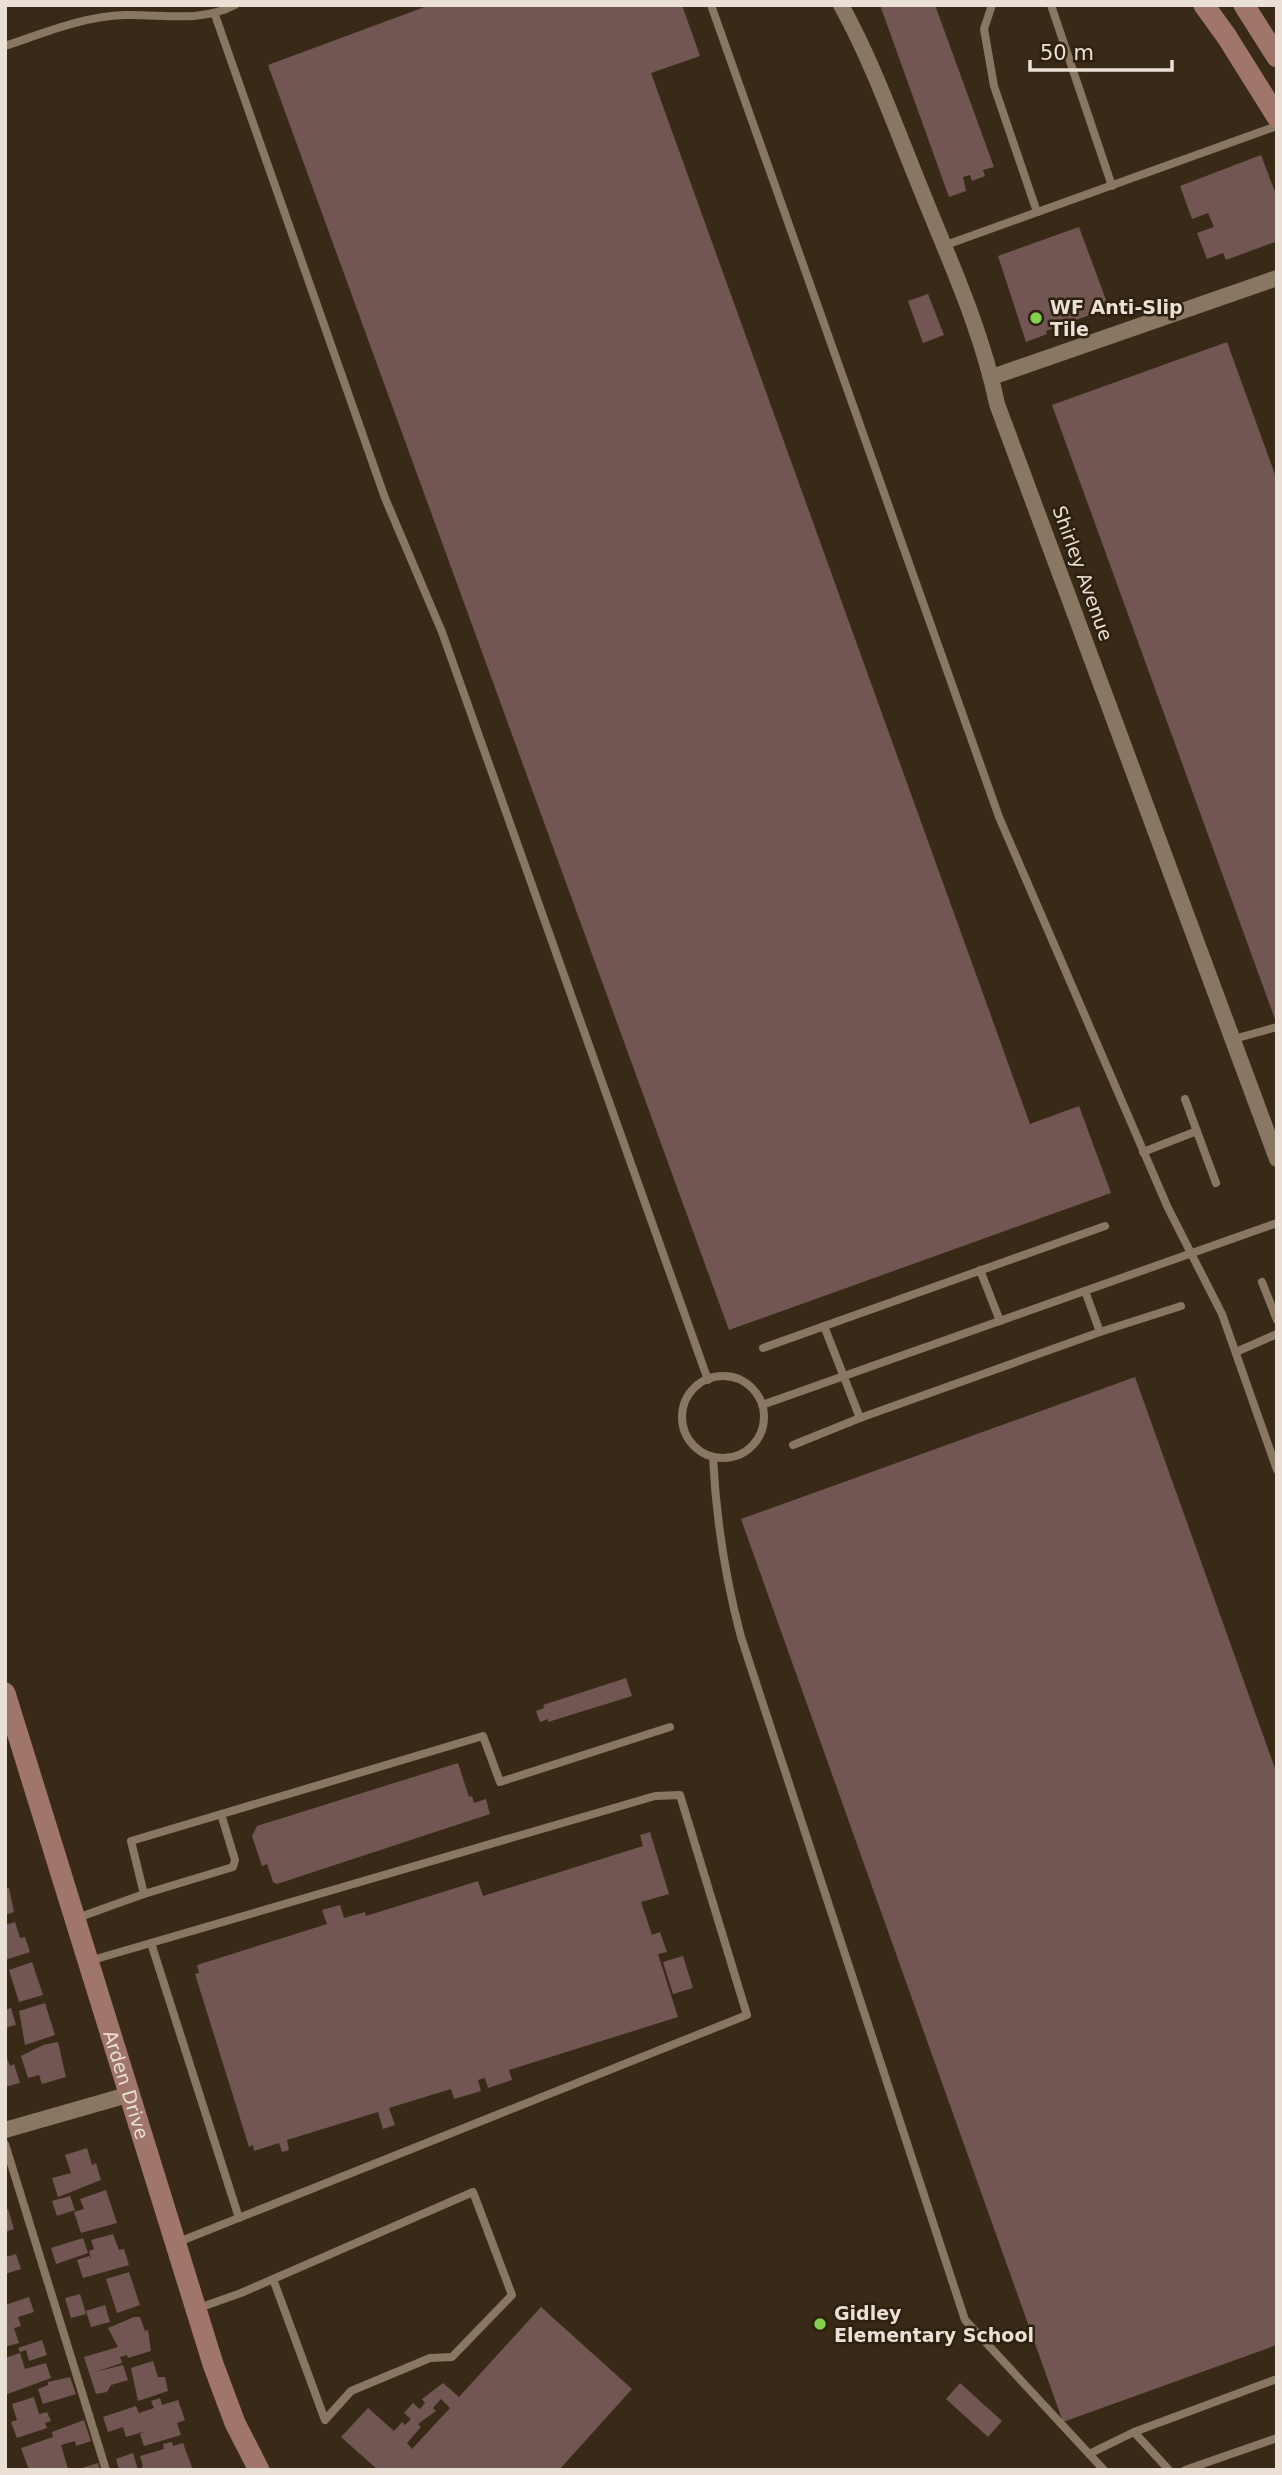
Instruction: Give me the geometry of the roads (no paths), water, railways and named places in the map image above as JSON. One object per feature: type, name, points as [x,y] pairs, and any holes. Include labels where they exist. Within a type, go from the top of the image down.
[{"type":"street","name":"Shirley Avenue","points":[[841,5],[859,38],[943,246],[992,377],[997,404],[1277,1159]]},
{"type":"street","points":[[1204,5],[1233,45],[1277,117]]},
{"type":"street","points":[[1244,5],[1277,57]]},
{"type":"street","points":[[992,377],[1277,278]]},
{"type":"street","name":"Arden Drive","points":[[5,1693],[196,2309],[235,2423],[259,2470]]},
{"type":"street","points":[[5,2130],[131,2094]]},
{"type":"street","points":[[235,2423],[248,2470]]},
{"type":"lane","points":[[5,46],[84,20],[125,15],[215,15],[235,5]]},
{"type":"lane","points":[[712,5],[999,817],[1143,1152],[1190,1255],[1222,1314],[1277,1470]]},
{"type":"lane","points":[[992,5],[984,29],[994,86],[1037,212]]},
{"type":"lane","points":[[1051,5],[1112,186]]},
{"type":"lane","points":[[215,15],[385,498],[442,632],[708,1380]]},
{"type":"lane","points":[[943,246],[1277,126]]},
{"type":"lane","points":[[1234,1039],[1277,1027]]},
{"type":"lane","points":[[1185,1099],[1216,1183]]},
{"type":"lane","points":[[1143,1152],[1197,1131]]},
{"type":"lane","points":[[762,1405],[1277,1223]]},
{"type":"lane","points":[[763,1348],[1105,1226]]},
{"type":"lane","points":[[980,1270],[1000,1321]]},
{"type":"lane","points":[[1262,1282],[1277,1320]]},
{"type":"lane","points":[[1085,1291],[1100,1332]]},
{"type":"lane","points":[[793,1445],[860,1418],[1100,1332],[1181,1306]]},
{"type":"lane","points":[[824,1326],[860,1418]]},
{"type":"lane","points":[[1236,1352],[1277,1334]]},
{"type":"lane","points":[[726,1376],[740,1380],[751,1387],[762,1405],[763,1424],[751,1447],[739,1455],[713,1457],[691,1443],[682,1418],[691,1392],[708,1380],[726,1376]]},
{"type":"lane","points":[[713,1457],[716,1513],[724,1566],[741,1637],[965,2320],[1104,2470]]},
{"type":"lane","points":[[144,1894],[131,1841],[483,1736],[500,1782],[670,1727]]},
{"type":"lane","points":[[89,1961],[655,1796],[680,1795],[747,2015],[176,2243]]},
{"type":"lane","points":[[75,1919],[144,1894],[233,1867],[235,1860],[221,1814]]},
{"type":"lane","points":[[151,1943],[239,2218]]},
{"type":"lane","points":[[5,2144],[106,2470]]},
{"type":"lane","points":[[196,2309],[273,2279],[473,2192],[512,2295],[452,2357],[430,2358],[351,2390],[325,2420],[273,2279]]},
{"type":"lane","points":[[1089,2454],[1134,2432],[1277,2379]]},
{"type":"lane","points":[[1134,2432],[1170,2470]]},
{"type":"lane","points":[[1185,2470],[1277,2438]]},
{"type":"place","name":"WF Anti-Slip Tile","points":[[1036,318]]},
{"type":"place","name":"Gidley Elementary School","points":[[820,2324]]}]
